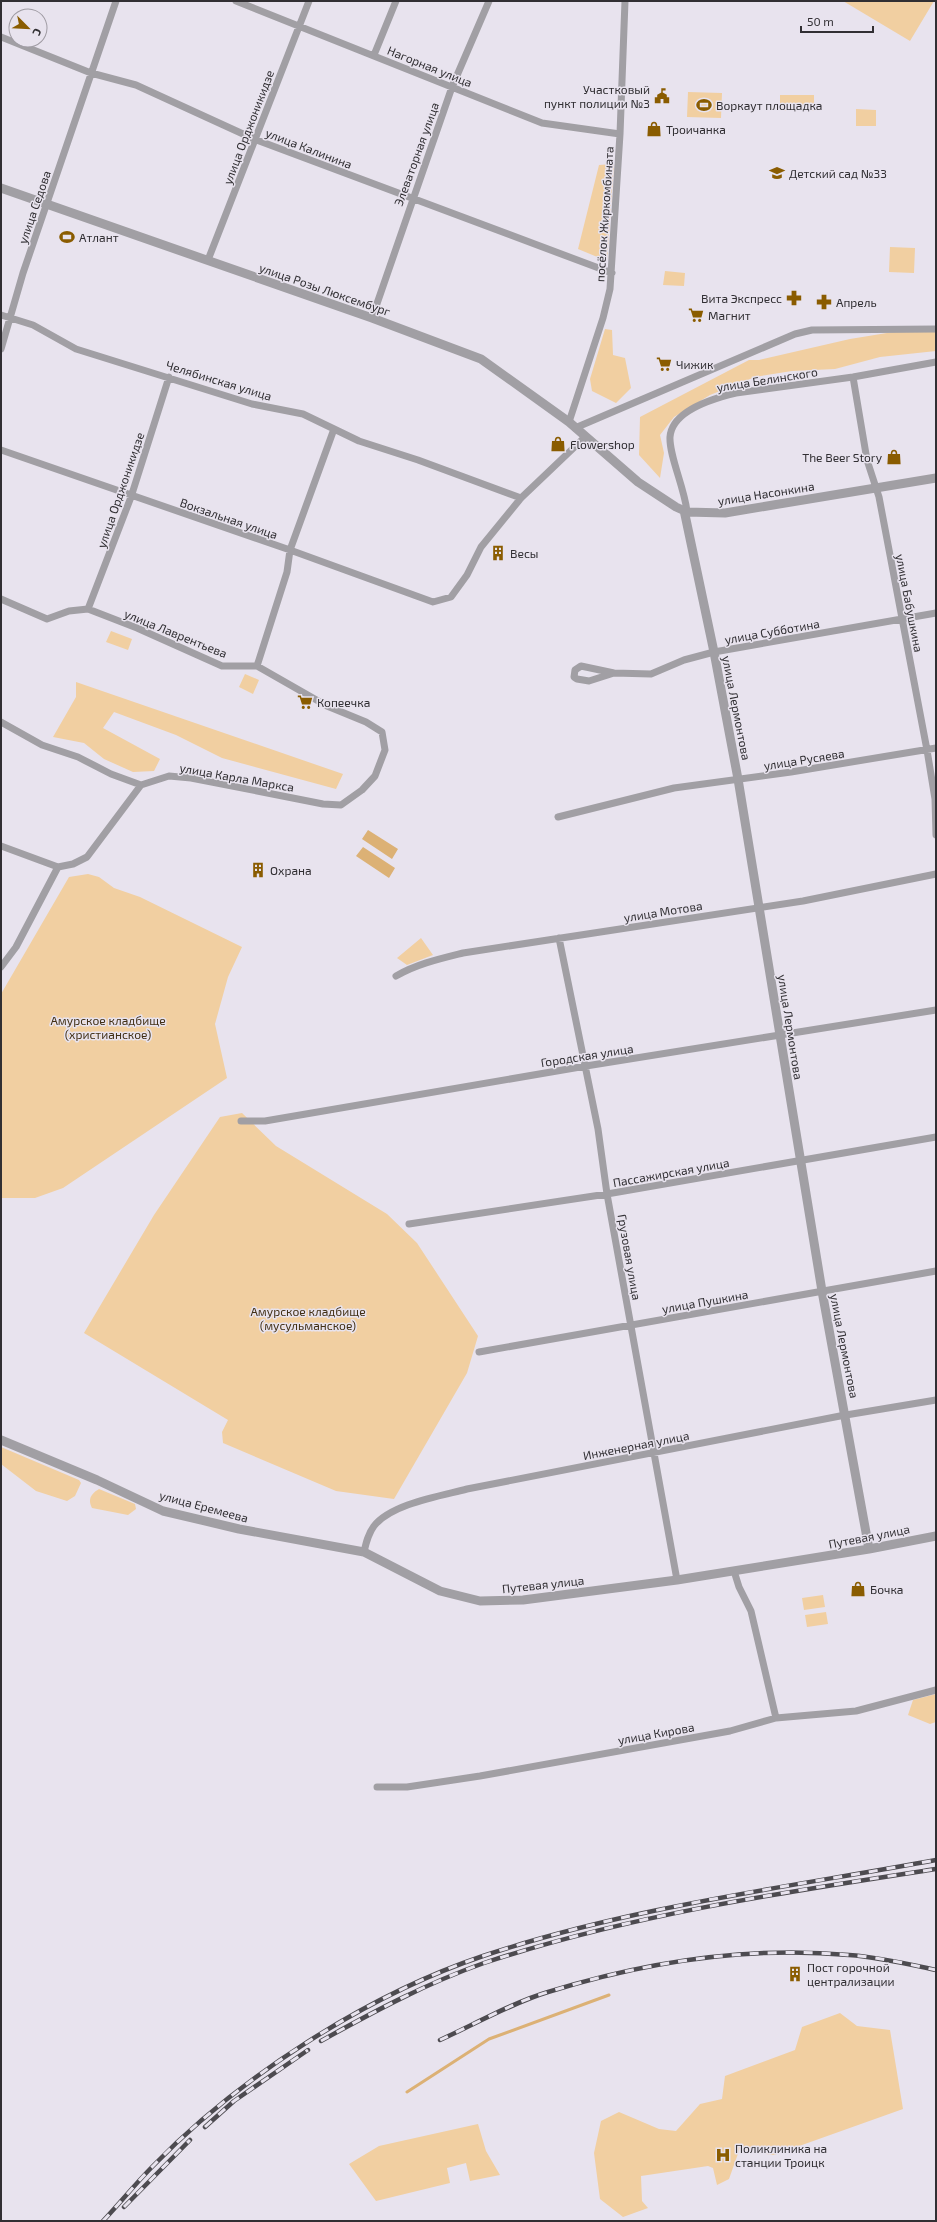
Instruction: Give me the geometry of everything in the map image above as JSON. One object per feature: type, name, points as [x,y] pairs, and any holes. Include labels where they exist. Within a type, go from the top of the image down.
[{"type":"street","points":[[91,73],[116,1]]},
{"type":"street","name":"Нагорная улица","points":[[236,1],[542,123],[620,134]]},
{"type":"street","name":"улица Орджоникидзе","points":[[208,260],[309,1]]},
{"type":"street","points":[[374,55],[396,1]]},
{"type":"street","name":"Элеваторная улица","points":[[372,318],[452,87],[488,1]]},
{"type":"street","name":"посёлок Жиркомбината","points":[[572,425],[603,318],[612,273],[620,134],[625,1]]},
{"type":"street","name":"улица Калинина","points":[[1,37],[91,73],[136,85],[254,139],[412,199],[440,207],[612,273]]},
{"type":"street","name":"улица Седова","points":[[1,349],[23,272],[91,73]]},
{"type":"street","name":"улица Розы Люксембург","points":[[1,188],[372,318],[481,359],[572,425],[614,461]]},
{"type":"street","name":"Челябинская улица","points":[[1,315],[33,325],[76,349],[252,404],[303,414],[359,441],[418,460],[521,498]]},
{"type":"street","points":[[572,425],[795,334],[812,330],[936,329]]},
{"type":"street","name":"улица Белинского","points":[[685,511],[685,496],[670,437],[672,428],[683,416],[705,402],[736,393],[853,377],[936,362]]},
{"type":"street","name":"улица Орджоникидзе","points":[[88,609],[131,496],[169,377]]},
{"type":"street","name":"улица Бабушкина","points":[[853,377],[867,460],[875,488],[879,496],[927,750],[934,798],[936,835]]},
{"type":"street","points":[[256,666],[287,572],[290,550],[334,430]]},
{"type":"street","points":[[521,498],[585,437]]},
{"type":"street","name":"Вокзальная улица","points":[[1,450],[290,550],[433,602],[451,598],[467,575],[478,550],[521,498]]},
{"type":"street","name":"улица Насонкина","points":[[614,461],[655,495],[685,511],[699,514],[725,513],[936,478]]},
{"type":"street","name":"улица Лермонтова","points":[[685,511],[738,779],[802,1161],[822,1291],[846,1415],[869,1549]]},
{"type":"street","name":"улица Лаврентьева","points":[[1,599],[47,619],[68,611],[88,609],[144,631],[222,666],[256,666],[327,706],[366,722],[382,732],[385,750],[375,776],[362,790],[340,805]]},
{"type":"street","name":"улица Субботина","points":[[614,673],[589,681],[576,679],[574,670],[581,666],[614,673],[651,674],[684,660],[714,652],[936,613]]},
{"type":"street","points":[[1,722],[42,745],[78,757],[111,774],[141,785],[87,857],[74,864],[58,867],[1,846]]},
{"type":"street","name":"улица Русяева","points":[[558,817],[674,788],[936,748]]},
{"type":"street","name":"улица Карла Маркса","points":[[141,785],[169,776],[190,778],[323,804],[340,805]]},
{"type":"street","points":[[1,967],[16,947],[58,867]]},
{"type":"street","name":"улица Мотова","points":[[396,976],[411,967],[456,955],[760,906],[803,901],[936,874]]},
{"type":"street","name":"Грузовая улица","points":[[559,938],[598,1129],[607,1194],[677,1580]]},
{"type":"street","name":"Городская улица","points":[[241,1121],[265,1121],[586,1066],[936,1010]]},
{"type":"street","name":"Пассажирская улица","points":[[409,1224],[607,1194],[936,1138]]},
{"type":"street","name":"улица Пушкина","points":[[479,1352],[936,1271]]},
{"type":"street","name":"Инженерная улица","points":[[364,1552],[368,1535],[384,1516],[426,1499],[467,1488],[846,1415],[936,1400]]},
{"type":"street","name":"улица Еремеева","points":[[1,1440],[97,1480],[163,1511],[239,1529],[364,1552]]},
{"type":"street","name":"Путевая улица","points":[[364,1552],[440,1591],[480,1601],[523,1600],[677,1580],[869,1549],[936,1536]]},
{"type":"street","points":[[734,1571],[739,1587],[751,1610],[776,1718]]},
{"type":"street","name":"улица Кирова","points":[[378,1787],[407,1787],[480,1776],[730,1731],[776,1718],[856,1711],[936,1690]]},
{"type":"green space","points":[[843,1],[934,1],[910,41]]},
{"type":"green space","name":"Воркаут площадка","points":[[688,92],[722,93],[721,118],[687,117]]},
{"type":"green space","points":[[780,95],[814,95],[814,111],[780,111]]},
{"type":"green space","points":[[856,109],[876,110],[876,126],[856,126]]},
{"type":"green space","points":[[614,164],[607,261],[578,249],[599,165]]},
{"type":"green space","points":[[890,247],[915,248],[914,273],[889,272]]},
{"type":"green space","points":[[665,271],[685,273],[684,286],[663,285]]},
{"type":"green space","points":[[605,329],[612,330],[613,355],[625,358],[631,388],[616,403],[592,391],[590,379]]},
{"type":"green space","points":[[936,331],[936,351],[880,357],[835,369],[792,371],[755,377],[710,395],[674,417],[660,435],[664,453],[660,478],[639,455],[640,417],[749,360],[759,360],[850,339],[893,332]]},
{"type":"green space","points":[[111,631],[132,639],[128,650],[106,642]]},
{"type":"green space","points":[[245,674],[259,680],[253,694],[239,687]]},
{"type":"green space","points":[[76,682],[343,774],[336,789],[222,758],[176,735],[114,712],[103,728],[160,759],[154,771],[133,772],[104,759],[84,743],[53,737],[76,697]]},
{"type":"green space","name":"Амурское кладбище (христианское)","points":[[88,874],[99,877],[114,888],[140,897],[242,947],[228,977],[215,1024],[227,1078],[63,1188],[35,1198],[1,1198],[1,994],[69,877]]},
{"type":"green space","points":[[421,938],[433,955],[407,965],[397,958]]},
{"type":"green space","name":"Амурское кладбище (мусульманское)","points":[[242,1113],[276,1146],[387,1214],[417,1243],[478,1336],[467,1373],[394,1499],[336,1491],[223,1443],[222,1432],[228,1420],[84,1333],[154,1215],[220,1117]]},
{"type":"green space","points":[[1,1447],[79,1480],[81,1483],[75,1496],[67,1501],[36,1491],[1,1464]]},
{"type":"green space","points":[[99,1489],[135,1504],[136,1509],[128,1515],[92,1508],[90,1499],[94,1492]]},
{"type":"green space","points":[[823,1595],[825,1607],[804,1610],[802,1598]]},
{"type":"green space","points":[[826,1612],[828,1624],[807,1627],[805,1615]]},
{"type":"green space","points":[[936,1694],[936,1722],[930,1724],[908,1715],[913,1700]]},
{"type":"green space","points":[[840,2013],[857,2026],[890,2030],[903,2109],[774,2155],[748,2152],[740,2148],[729,2179],[717,2185],[713,2168],[708,2166],[641,2176],[642,2201],[648,2208],[623,2217],[600,2199],[594,2153],[601,2121],[619,2112],[659,2129],[676,2131],[700,2104],[722,2099],[725,2076],[795,2050],[802,2027]]},
{"type":"green space","points":[[478,2124],[486,2151],[500,2175],[470,2181],[466,2163],[447,2168],[450,2183],[376,2201],[349,2164],[379,2146]]},
{"type":"shaded area","points":[[368,830],[398,849],[392,859],[362,839]]},
{"type":"shaded area","points":[[363,847],[395,868],[389,878],[356,856]]},
{"type":"waterway","points":[[407,2092],[489,2039],[609,1995]]},
{"type":"railway","points":[[103,2221],[147,2173],[187,2133],[264,2071],[350,2016],[394,1993],[439,1973],[483,1956],[538,1939],[651,1911],[936,1860]]},
{"type":"railway","points":[[321,2041],[421,1989],[484,1963],[539,1946],[651,1918],[765,1896],[936,1869]]},
{"type":"railway","points":[[440,2040],[535,1996],[622,1972],[697,1959],[735,1955],[811,1953],[871,1957],[936,1970]]},
{"type":"railway","points":[[205,2127],[234,2101],[308,2050]]},
{"type":"railway","points":[[124,2207],[190,2140]]},
{"type":"place","name":"Участковый пункт полиции №3","points":[[662,96]]},
{"type":"place","name":"Воркаут площадка","points":[[704,105]]},
{"type":"place","name":"Троичанка","points":[[654,129]]},
{"type":"place","name":"Детский сад №33","points":[[777,173]]},
{"type":"place","name":"Атлант","points":[[67,237]]},
{"type":"place","name":"Вита Экспресс","points":[[794,298]]},
{"type":"place","name":"Апрель","points":[[824,302]]},
{"type":"place","name":"Магнит","points":[[696,315]]},
{"type":"place","name":"Чижик","points":[[664,364]]},
{"type":"place","name":"Flowershop","points":[[558,444]]},
{"type":"place","name":"The Beer Story","points":[[894,457]]},
{"type":"place","name":"Весы","points":[[498,553]]},
{"type":"place","name":"Копеечка","points":[[305,702]]},
{"type":"place","name":"Охрана","points":[[258,870]]},
{"type":"place","name":"Бочка","points":[[858,1589]]},
{"type":"place","name":"Пост горочной централизации","points":[[795,1974]]},
{"type":"place","name":"Поликлиника на станции Троицк","points":[[723,2155]]}]
